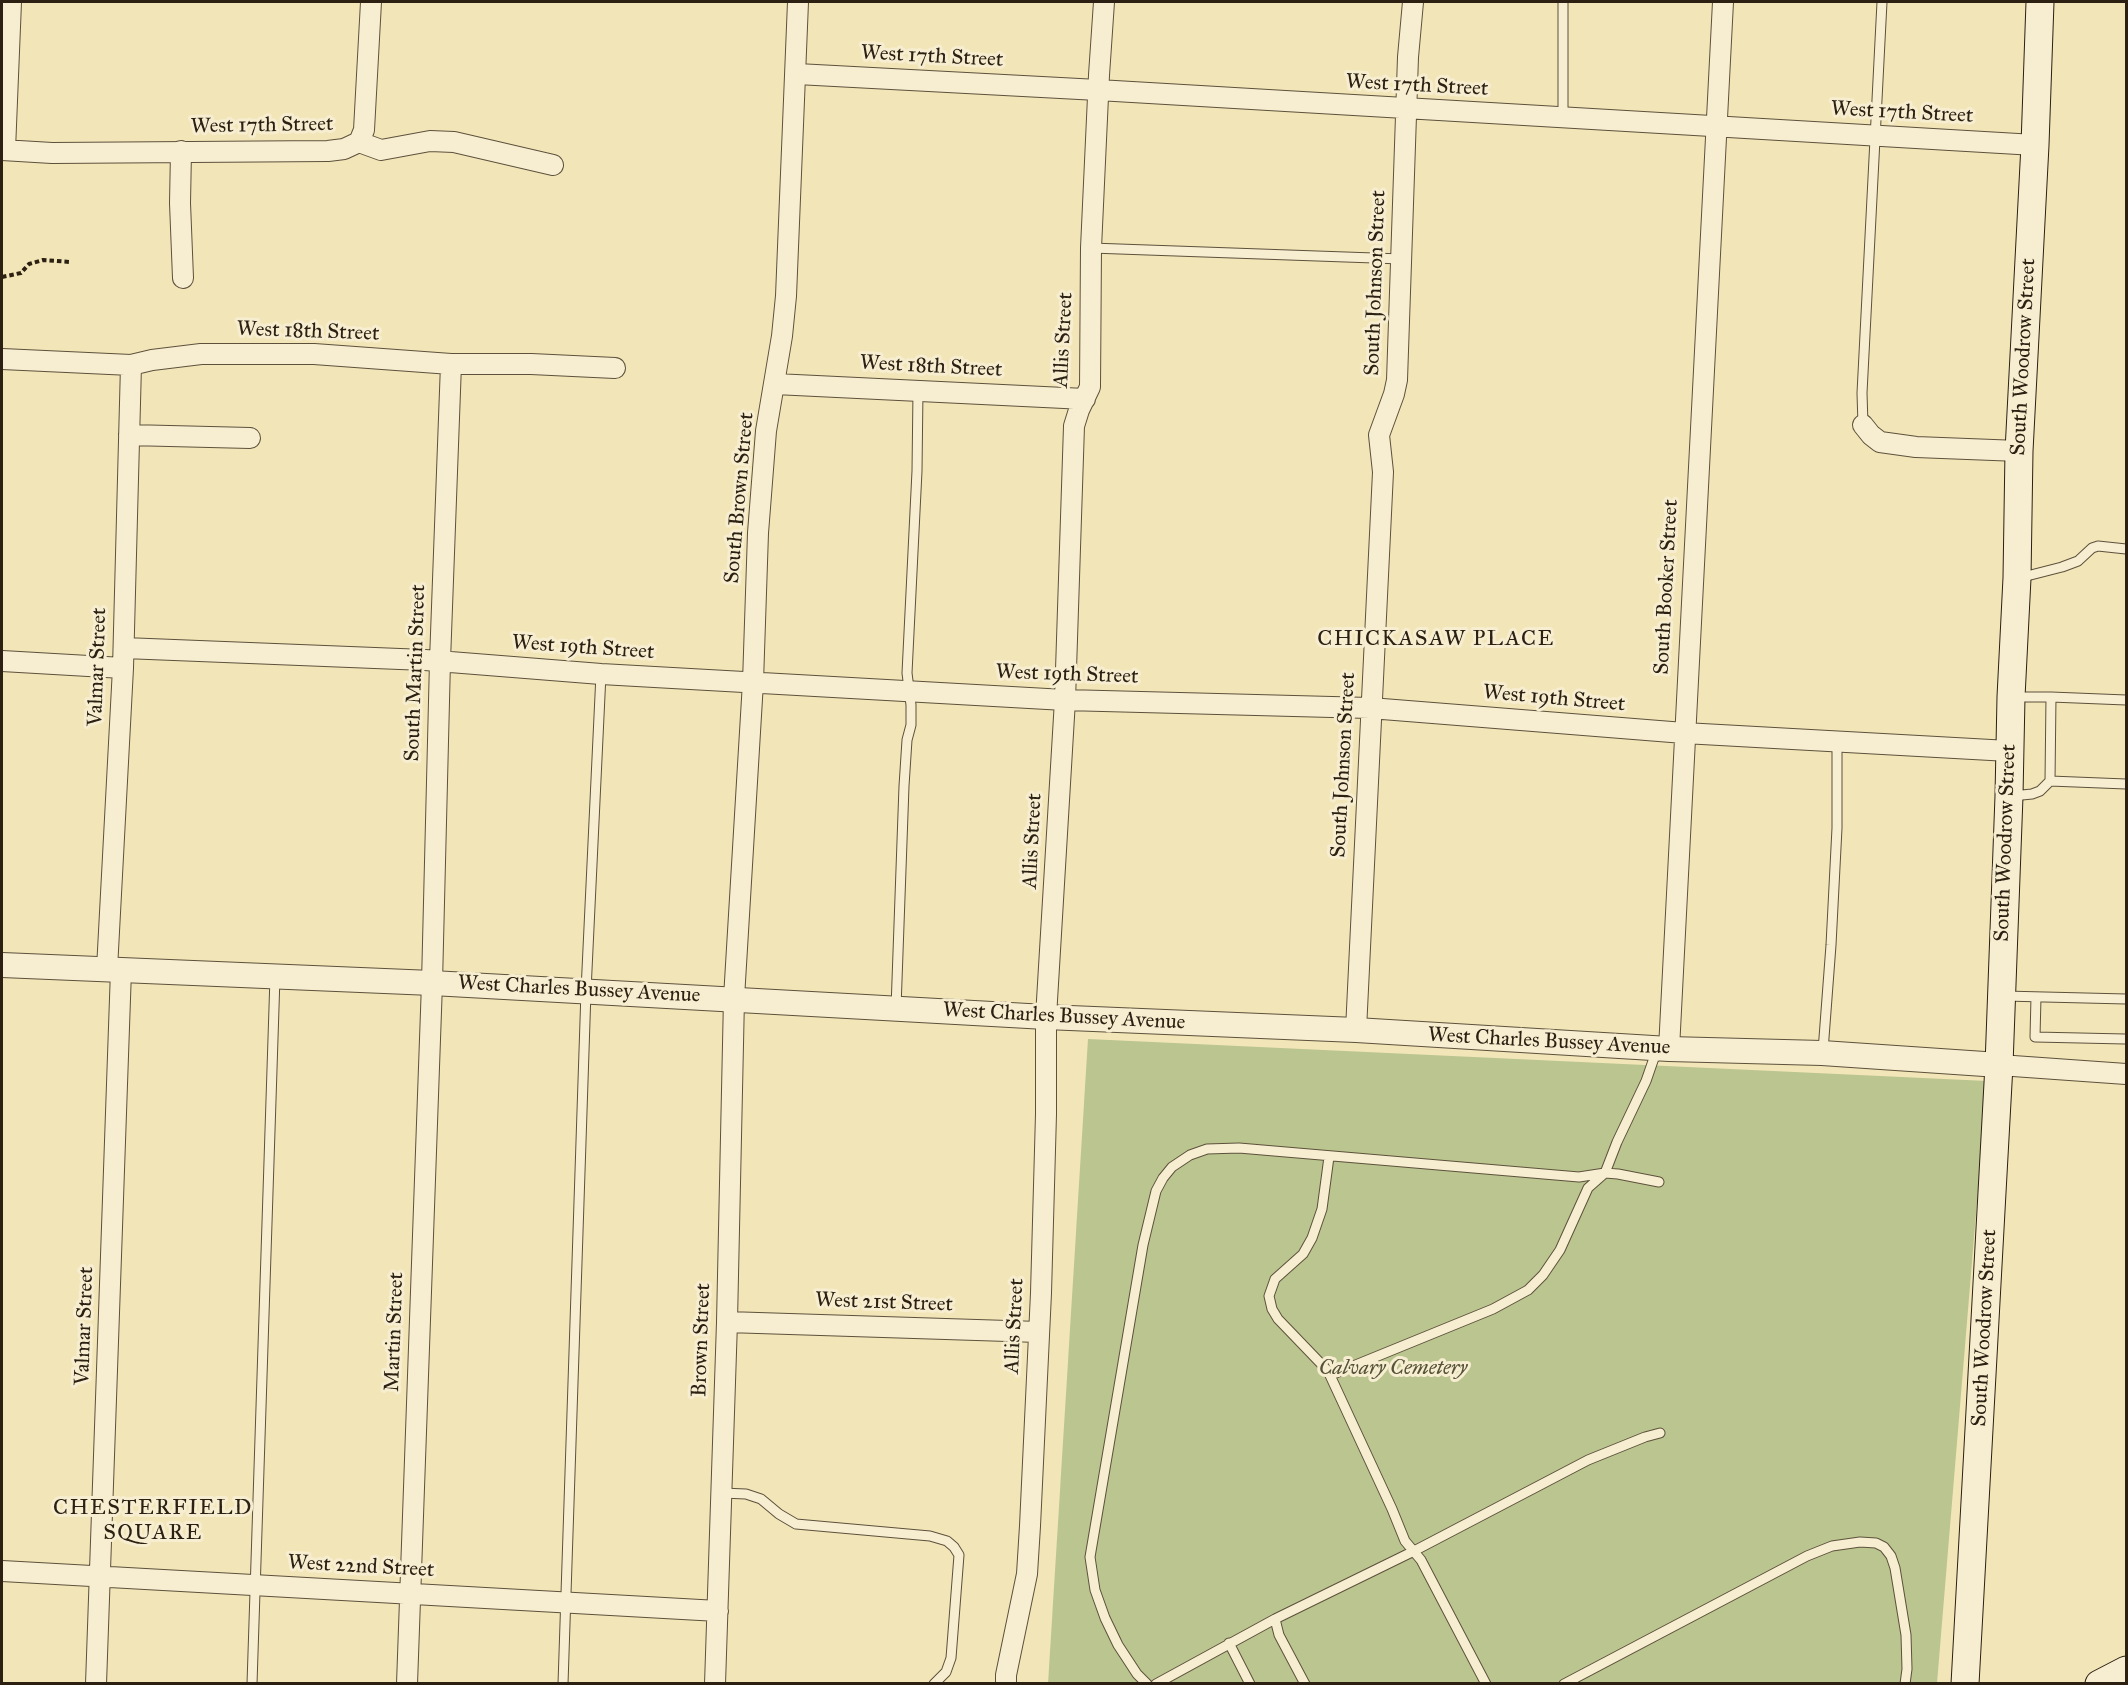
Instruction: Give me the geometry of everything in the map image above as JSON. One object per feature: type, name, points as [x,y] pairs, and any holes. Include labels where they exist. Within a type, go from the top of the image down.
[{"type":"main road","name":"South Woodrow Street","points":[[1965,1683],[1999,1065],[2017,578],[2019,451],[2040,2]]},
{"type":"main road","points":[[2099,1683],[2127,1670]]},
{"type":"street","points":[[3,150],[11,2]]},
{"type":"street","points":[[358,142],[364,130],[371,2]]},
{"type":"street","name":"South Brown Street","points":[[734,998],[753,682],[758,533],[766,431],[775,384],[786,296],[798,2]]},
{"type":"street","name":"Allis Street","points":[[1006,1683],[1027,1574],[1039,1332],[1046,1114],[1046,1017],[1065,700],[1074,426],[1090,387],[1091,248],[1104,2]]},
{"type":"street","name":"South Johnson Street","points":[[1356,1030],[1383,472],[1379,435],[1397,380],[1408,57],[1413,2]]},
{"type":"street","name":"South Booker Street","points":[[1669,1049],[1723,2]]},
{"type":"street","name":"West 17th Street","points":[[796,74],[2035,145]]},
{"type":"street","name":"West 17th Street","points":[[3,150],[52,153],[328,151],[344,149],[358,142],[381,150],[430,141],[454,142],[553,165]]},
{"type":"street","points":[[182,151],[180,203],[183,278]]},
{"type":"street","name":"West 18th Street","points":[[2,359],[131,365],[201,354],[314,354],[451,364],[531,364],[615,369]]},
{"type":"street","name":"South Martin Street","points":[[432,982],[440,661],[451,364]]},
{"type":"street","name":"Valmar Street","points":[[96,1683],[131,365]]},
{"type":"street","name":"West 18th Street","points":[[775,384],[1085,399]]},
{"type":"street","points":[[1863,425],[1880,442],[1916,447],[2019,451]]},
{"type":"street","points":[[129,435],[250,438]]},
{"type":"street","name":"West 19th Street","points":[[124,648],[440,661],[601,674],[1065,700],[1370,708],[1684,734],[2009,751]]},
{"type":"street","points":[[2,661],[123,668]]},
{"type":"street","name":"West Charles Bussey Avenue","points":[[2,965],[432,982],[1046,1017],[1356,1030],[1669,1049],[1822,1053],[2127,1074]]},
{"type":"street","name":"Martin Street","points":[[407,1683],[432,982]]},
{"type":"street","name":"Brown Street","points":[[715,1683],[727,1322],[734,998]]},
{"type":"street","name":"West 21st Street","points":[[727,1322],[1039,1332]]},
{"type":"street","name":"West 22nd Street","points":[[2,1571],[718,1611]]},
{"type":"lane","points":[[1563,2],[1563,118]]},
{"type":"lane","points":[[1863,425],[1862,393],[1882,2]]},
{"type":"lane","points":[[1091,248],[1402,259]]},
{"type":"lane","points":[[896,1008],[904,786],[907,740],[911,725],[907,673],[917,471],[918,391]]},
{"type":"lane","points":[[2017,578],[2078,561],[2092,548],[2098,546],[2127,549]]},
{"type":"lane","points":[[563,1683],[586,991],[601,674]]},
{"type":"lane","points":[[2011,697],[2127,700]]},
{"type":"lane","points":[[2009,796],[2032,794],[2040,791],[2050,781],[2051,697]]},
{"type":"lane","points":[[1822,1053],[1838,828],[1838,742]]},
{"type":"lane","points":[[2050,781],[2127,784]]},
{"type":"lane","points":[[252,1683],[276,975]]},
{"type":"lane","points":[[2001,996],[2127,999]]},
{"type":"lane","points":[[2036,997],[2035,1036],[2125,1039]]},
{"type":"lane","points":[[1328,1371],[1336,1373],[1347,1369],[1494,1308],[1528,1290],[1543,1275],[1560,1250],[1588,1188],[1605,1173],[1654,1058],[1669,1049]]},
{"type":"lane","points":[[1147,1683],[1137,1674],[1118,1645],[1105,1618],[1095,1590],[1090,1557],[1143,1245],[1156,1191],[1172,1167],[1190,1155],[1207,1149],[1239,1148],[1579,1178],[1605,1173],[1659,1182]]},
{"type":"lane","points":[[1329,1157],[1322,1209],[1312,1238],[1303,1254],[1275,1280],[1269,1296],[1272,1309],[1278,1319],[1328,1371],[1405,1541],[1434,1583],[1486,1683]]},
{"type":"lane","points":[[1156,1683],[1275,1619],[1414,1551],[1588,1460],[1660,1433]]},
{"type":"lane","points":[[722,1492],[746,1494],[761,1499],[796,1524],[930,1536],[947,1541],[954,1547],[959,1555],[951,1658],[946,1672],[934,1683]]},
{"type":"lane","points":[[1564,1683],[1807,1556],[1832,1546],[1860,1542],[1876,1543],[1884,1547],[1891,1556],[1895,1568],[1906,1635],[1905,1683]]},
{"type":"lane","points":[[1275,1619],[1280,1635],[1305,1683]]},
{"type":"lane","points":[[1229,1643],[1250,1683]]},
{"type":"path","points":[[2,277],[21,273],[29,264],[43,260],[70,262]]},
{"type":"green space","name":"Calvary Cemetery","points":[[1088,1039],[1987,1081],[1937,1683],[1048,1684]]},
{"type":"district","name":"CHICKASAW PLACE","points":[[1436,640]]},
{"type":"district","name":"CHESTERFIELD SQUARE","points":[[153,1522]]}]
